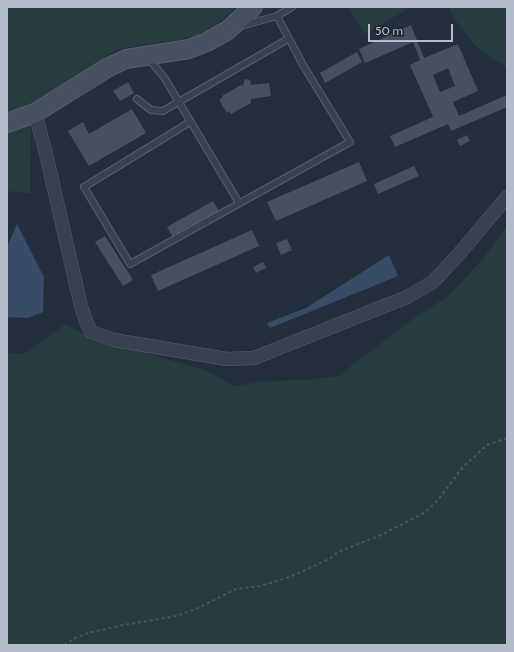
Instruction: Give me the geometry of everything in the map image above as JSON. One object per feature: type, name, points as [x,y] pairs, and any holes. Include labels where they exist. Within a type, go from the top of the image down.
[{"type":"street","points":[[7,123],[36,113],[107,68],[126,59],[189,49],[207,42],[228,30],[253,7]]},
{"type":"street","points":[[36,113],[86,322],[91,332],[114,340],[227,359],[254,358],[407,296],[433,282],[507,197]]},
{"type":"lane","points":[[228,30],[277,16],[292,7]]},
{"type":"lane","points":[[190,122],[84,187],[130,264],[350,142],[288,38],[277,16]]},
{"type":"lane","points":[[137,99],[151,110],[163,111],[288,38]]},
{"type":"lane","points":[[146,56],[164,77],[239,203]]},
{"type":"path","points":[[64,645],[75,638],[88,633],[123,625],[176,616],[196,609],[236,589],[260,586],[290,577],[331,558],[343,550],[381,535],[424,513],[438,501],[463,467],[487,445],[507,438]]},
{"type":"green space","points":[[7,7],[236,7],[222,20],[196,37],[118,49],[31,107],[30,194],[14,191],[7,193]]},
{"type":"green space","points":[[348,7],[411,7],[365,34]]},
{"type":"green space","points":[[448,7],[507,7],[507,68],[475,45],[458,24]]},
{"type":"green space","points":[[507,225],[507,645],[7,645],[7,353],[24,354],[66,324],[88,337],[205,370],[235,386],[266,381],[305,380],[338,376],[413,319],[447,297],[483,259]]},
{"type":"water","points":[[17,224],[44,277],[43,312],[28,318],[7,317],[7,247]]},
{"type":"water","points":[[389,255],[398,276],[270,328],[267,323],[306,308]]},
{"type":"building","points":[[411,25],[424,58],[458,44],[478,91],[453,102],[459,116],[507,95],[507,107],[451,131],[448,124],[395,147],[390,136],[433,117],[410,65],[420,60],[413,42],[365,63],[359,49]],"holes":[[[448,68],[455,86],[440,92],[433,75]]]},
{"type":"building","points":[[357,52],[362,62],[325,83],[320,73]]},
{"type":"building","points":[[245,79],[250,80],[251,85],[269,83],[271,96],[251,99],[251,103],[231,114],[229,111],[227,113],[219,100],[222,96],[241,85],[243,86]]},
{"type":"building","points":[[128,82],[134,93],[120,101],[113,91]]},
{"type":"building","points":[[132,109],[146,133],[89,166],[68,131],[83,122],[89,134]]},
{"type":"building","points":[[467,135],[470,141],[460,146],[457,140]]},
{"type":"building","points":[[359,162],[367,181],[276,221],[267,202]]},
{"type":"building","points":[[414,166],[419,176],[378,194],[374,184]]},
{"type":"building","points":[[213,201],[219,211],[173,237],[167,227]]},
{"type":"building","points":[[252,230],[259,246],[158,291],[151,275]]},
{"type":"building","points":[[105,236],[133,280],[123,286],[95,242]]},
{"type":"building","points":[[287,239],[292,250],[281,255],[276,243]]},
{"type":"building","points":[[263,262],[266,268],[256,273],[253,267]]}]
